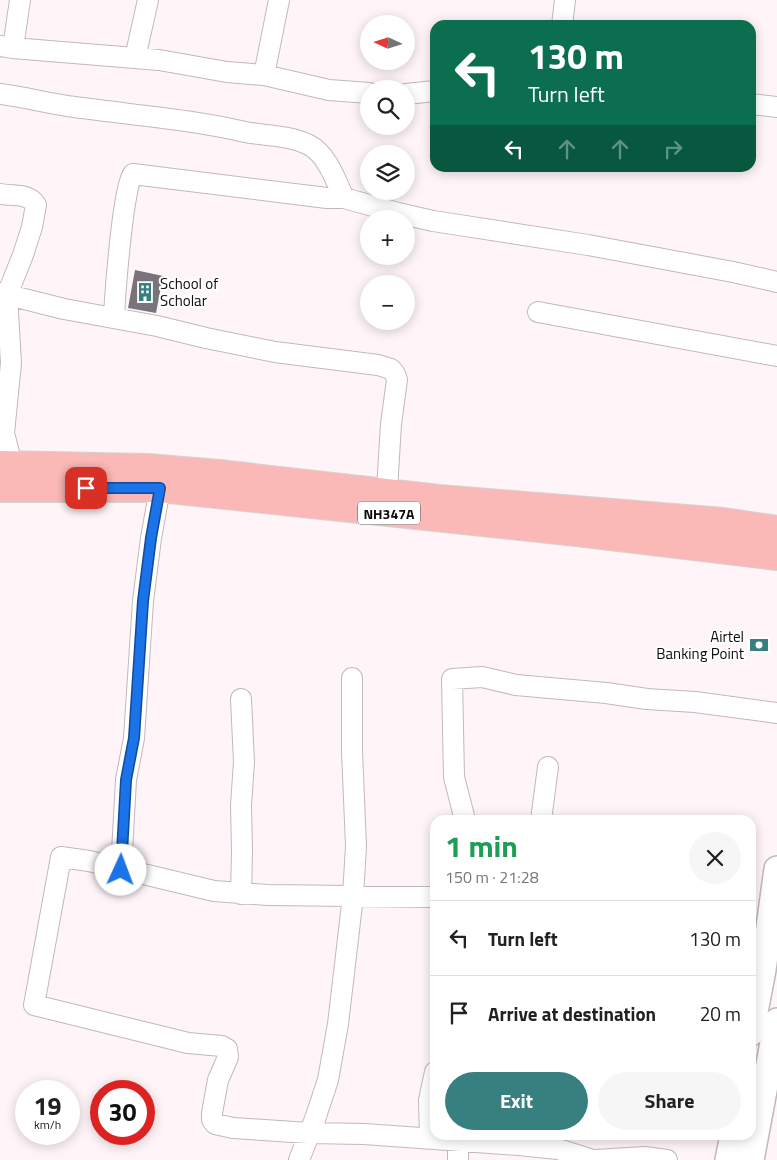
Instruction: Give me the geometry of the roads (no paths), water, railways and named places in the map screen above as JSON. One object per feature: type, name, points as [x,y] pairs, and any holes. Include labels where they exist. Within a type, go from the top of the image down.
[{"type":"highway","points":[[6,477],[147,468],[219,474],[387,503],[449,500],[723,522],[777,530]]},
{"type":"highway","name":"NH347A","points":[[6,477],[387,503],[577,532],[777,556]]},
{"type":"street","points":[[20,0],[6,47],[159,60],[227,72],[264,75],[328,90],[360,92]]},
{"type":"street","points":[[135,58],[148,0]]},
{"type":"street","points":[[264,75],[279,0]]},
{"type":"street","points":[[562,20],[564,0]]},
{"type":"street","points":[[415,93],[430,92]]},
{"type":"street","points":[[0,94],[73,107],[218,125],[247,132],[282,137],[309,145],[328,166],[344,198]]},
{"type":"street","points":[[756,105],[777,108]]},
{"type":"street","points":[[114,317],[124,210],[130,176],[132,174],[327,198],[344,198],[398,213],[433,220],[588,245],[777,282]]},
{"type":"street","points":[[0,194],[28,196],[36,205],[24,255],[4,294],[11,363],[4,433],[6,477]]},
{"type":"street","points":[[4,294],[64,309],[114,317],[266,350],[334,361],[378,365],[391,369],[397,380],[391,424],[387,503]]},
{"type":"street","points":[[538,312],[777,356]]},
{"type":"street","points":[[121,870],[126,780],[134,738],[143,601],[160,488]]},
{"type":"street","points":[[464,815],[454,777],[452,679],[482,677],[516,685],[606,693],[647,699],[695,702],[777,713]]},
{"type":"street","points":[[299,1160],[328,1080],[354,896],[356,846],[352,752],[352,678]]},
{"type":"street","points":[[241,699],[244,762],[240,805],[241,894]]},
{"type":"street","points":[[542,815],[548,767]]},
{"type":"street","points":[[430,897],[241,894],[214,891],[89,861],[61,857],[34,1005],[106,1021],[172,1039],[222,1046],[227,1049],[228,1057],[218,1080],[212,1113],[212,1120],[215,1124],[233,1128],[309,1133],[430,1138],[430,1095]]},
{"type":"street","points":[[756,1110],[765,1020],[757,969],[777,869]]},
{"type":"street","points":[[435,1140],[458,1150],[499,1140]]},
{"type":"street","points":[[508,1140],[558,1149],[594,1160],[645,1157],[667,1160]]},
{"type":"street","points":[[728,1160],[732,1140]]},
{"type":"street","points":[[751,1160],[753,1140]]},
{"type":"place","name":"School of Scholar","points":[[145,292]]},
{"type":"place","name":"Airtel Banking Point","points":[[759,645]]}]
